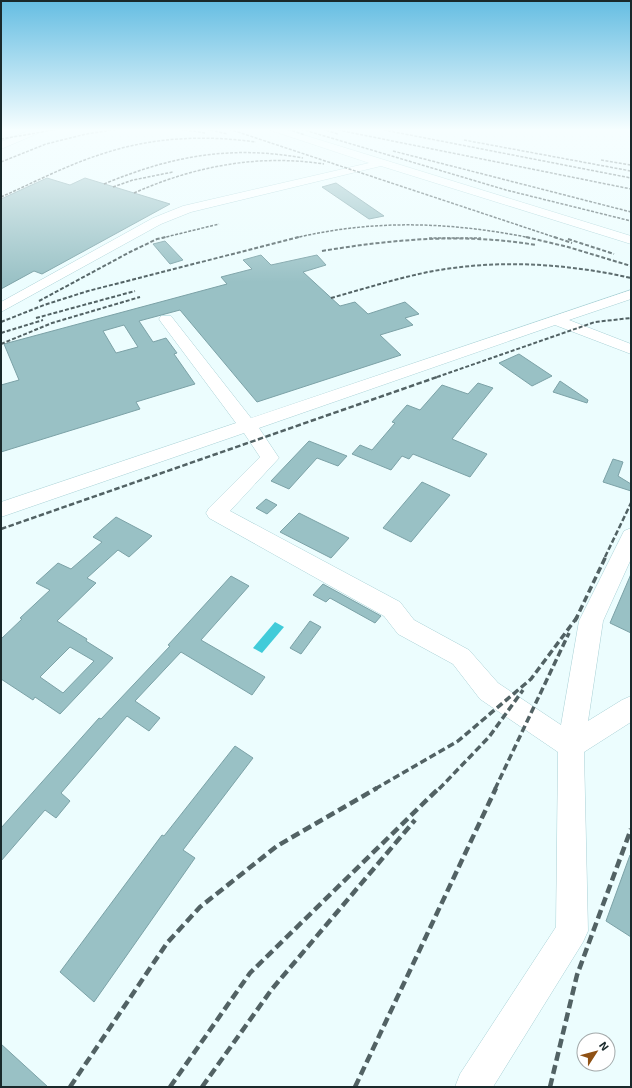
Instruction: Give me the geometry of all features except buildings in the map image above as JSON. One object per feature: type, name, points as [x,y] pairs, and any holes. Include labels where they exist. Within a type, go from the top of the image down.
[{"type":"lane","points":[[1,308],[157,221],[187,209],[310,180]]},
{"type":"lane","points":[[435,180],[631,240]]},
{"type":"lane","points":[[1,510],[631,294]]},
{"type":"lane","points":[[166,319],[248,426],[270,458],[216,513],[392,609],[406,627],[461,657],[489,691],[571,746]]},
{"type":"lane","points":[[555,320],[631,348]]},
{"type":"lane","points":[[473,1087],[572,931],[571,746],[591,621],[631,536]]},
{"type":"lane","points":[[571,746],[631,708]]},
{"type":"water","points":[[275,622],[284,627],[262,653],[253,648]]},
{"type":"railway","points":[[1,197],[39,180]]},
{"type":"railway","points":[[104,184],[115,180]]},
{"type":"railway","points":[[113,187],[134,180]]},
{"type":"railway","points":[[134,193],[169,180]]},
{"type":"railway","points":[[382,180],[557,238]]},
{"type":"railway","points":[[472,180],[506,190],[631,221]]},
{"type":"railway","points":[[505,180],[631,212]]},
{"type":"railway","points":[[585,180],[631,189]]},
{"type":"railway","points":[[162,238],[219,224]]},
{"type":"railway","points":[[295,238],[325,232],[384,225],[442,226],[528,238]]},
{"type":"railway","points":[[39,301],[130,252],[157,239],[166,237]]},
{"type":"railway","points":[[1,322],[44,305],[88,291],[295,238]]},
{"type":"railway","points":[[429,238],[456,238]]},
{"type":"railway","points":[[322,251],[376,243],[456,238]]},
{"type":"railway","points":[[456,238],[481,238]]},
{"type":"railway","points":[[456,238],[509,241],[536,245]]},
{"type":"railway","points":[[528,238],[568,247],[631,266]]},
{"type":"railway","points":[[557,238],[572,243]]},
{"type":"railway","points":[[568,239],[614,254]]},
{"type":"railway","points":[[331,298],[428,272],[479,265],[530,264],[555,266],[631,278]]},
{"type":"railway","points":[[36,318],[135,291]]},
{"type":"railway","points":[[1,344],[52,323],[140,297]]},
{"type":"railway","points":[[437,377],[595,322],[631,318]]},
{"type":"railway","points":[[1,333],[43,320]]},
{"type":"railway","points":[[1,529],[440,376]]},
{"type":"railway","points":[[605,557],[631,503]]},
{"type":"railway","points":[[576,618],[606,556]]},
{"type":"railway","points":[[375,789],[458,741],[531,679],[576,618]]},
{"type":"railway","points":[[495,789],[569,633]]},
{"type":"railway","points":[[439,789],[489,737],[523,690]]},
{"type":"railway","points":[[70,1087],[167,943],[200,907],[277,846],[377,788]]},
{"type":"railway","points":[[170,1087],[250,973],[439,788]]},
{"type":"railway","points":[[355,1087],[496,788]]},
{"type":"railway","points":[[202,1087],[272,989],[415,820]]},
{"type":"railway","points":[[550,1087],[577,975],[631,829]]}]
